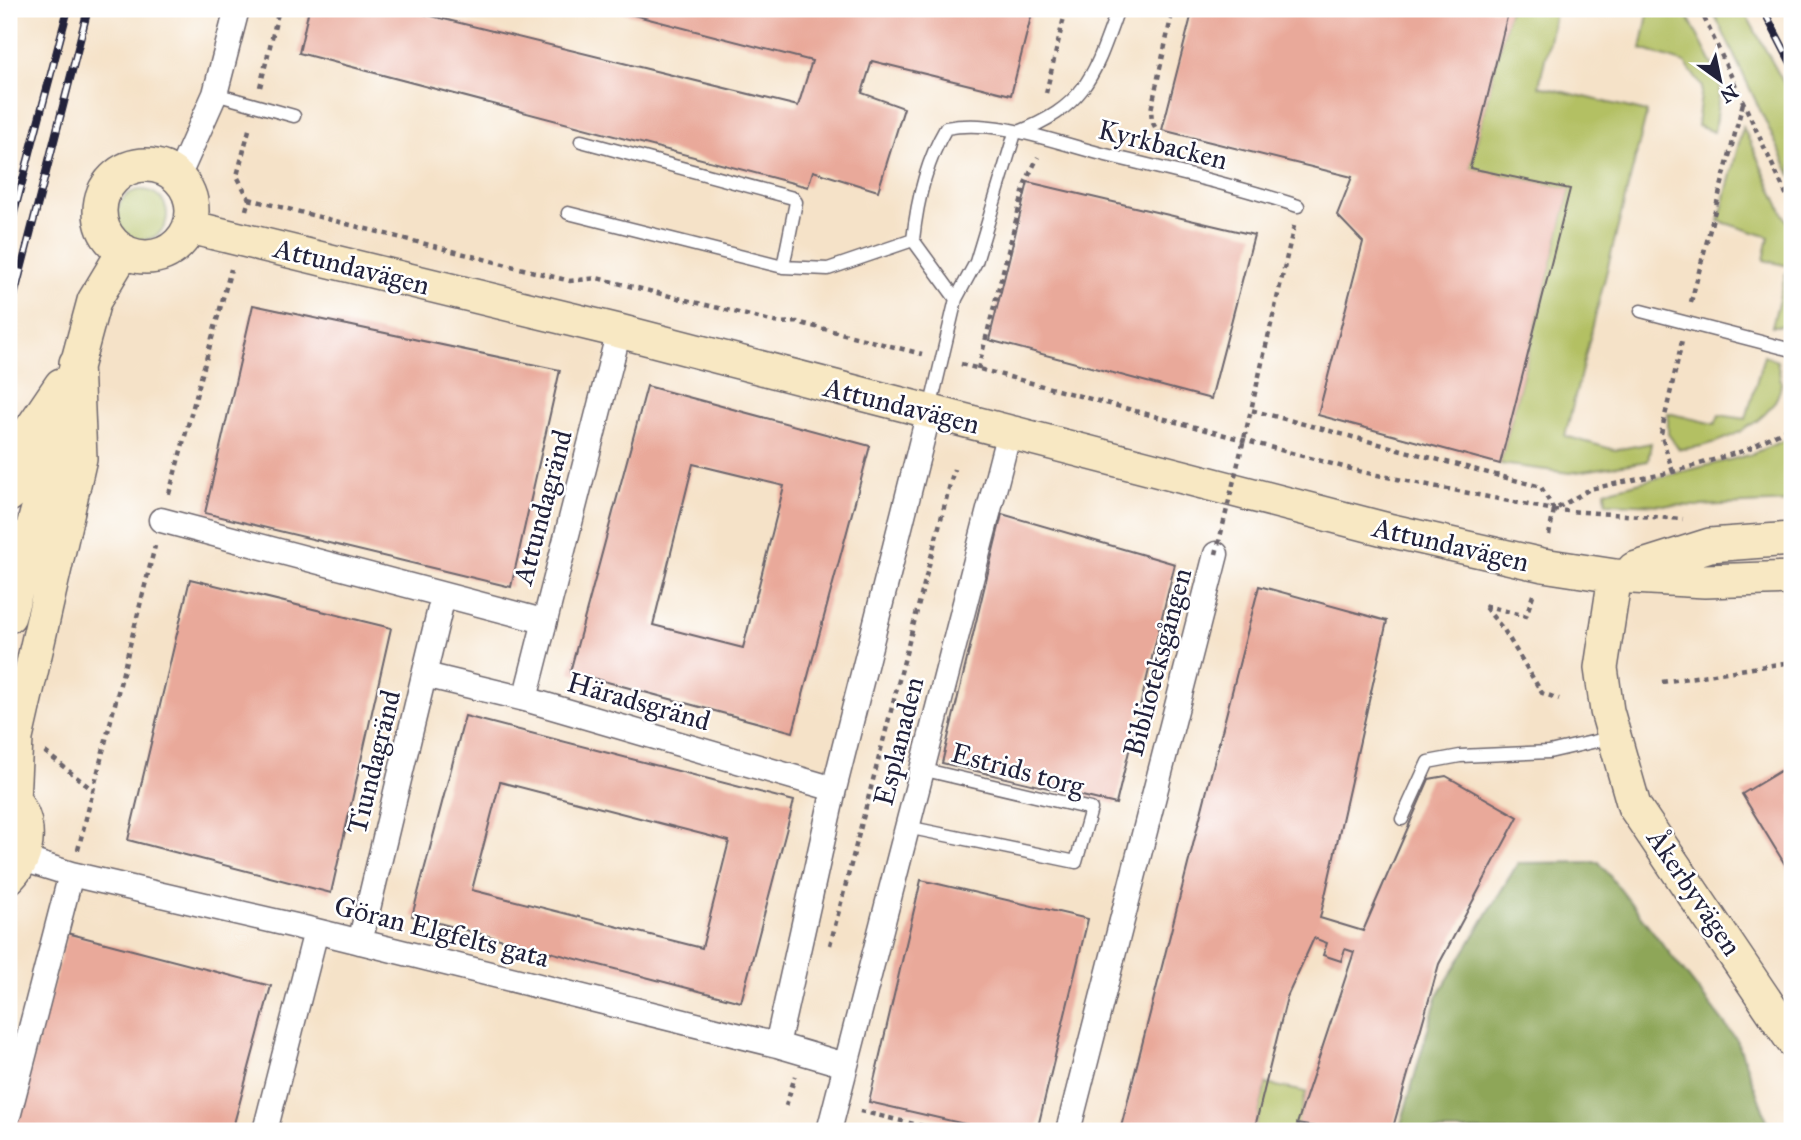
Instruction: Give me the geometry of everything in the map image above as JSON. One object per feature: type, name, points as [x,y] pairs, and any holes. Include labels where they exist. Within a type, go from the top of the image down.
[{"type":"street","points":[[178,177],[215,94],[237,9]]},
{"type":"street","points":[[146,164],[163,167],[178,177],[191,200],[190,227],[180,243],[163,254],[144,257],[124,251],[110,240],[102,225],[102,200],[114,177],[129,168],[146,164]]},
{"type":"street","name":"Attundavägen","points":[[190,227],[619,331],[1388,530],[1543,565],[1615,576],[1705,581],[1792,578]]},
{"type":"street","points":[[9,616],[94,301],[124,251]]},
{"type":"street","name":"Attundagränd","points":[[525,699],[619,331]]},
{"type":"street","points":[[9,495],[23,441],[76,363]]},
{"type":"street","points":[[16,868],[27,837],[24,818],[11,798],[16,738],[80,458],[76,363]]},
{"type":"street","name":"Esplanaden","points":[[777,1045],[834,789],[929,412]]},
{"type":"street","name":"Esplanaden","points":[[829,1131],[1009,432]]},
{"type":"street","points":[[161,520],[543,621]]},
{"type":"street","name":"Attundavägen","points":[[1615,576],[1710,545],[1792,539]]},
{"type":"street","name":"Biblioteksgången","points":[[1068,1131],[1216,554]]},
{"type":"street","name":"Åkerbyvägen","points":[[1615,576],[1601,668],[1614,737],[1634,806],[1792,1040]]},
{"type":"street","name":"Tiundagränd","points":[[360,942],[443,596]]},
{"type":"street","name":"Häradsgränd","points":[[425,675],[525,699],[834,789]]},
{"type":"street","name":"Göran Elgfelts gata","points":[[16,868],[71,874],[316,931],[777,1045],[845,1065]]},
{"type":"street","points":[[9,1113],[71,874]]},
{"type":"street","points":[[265,1131],[316,931]]},
{"type":"lane","points":[[929,412],[957,299],[976,262],[1015,133],[1040,123],[1076,99],[1095,73],[1118,9]]},
{"type":"lane","points":[[215,94],[293,116]]},
{"type":"lane","name":"Kyrkbacken","points":[[914,240],[916,211],[932,151],[946,128],[970,123],[1257,192],[1298,206]]},
{"type":"lane","points":[[581,141],[793,198],[796,202],[783,267]]},
{"type":"lane","points":[[568,213],[783,267],[828,269],[914,240],[957,299]]},
{"type":"lane","points":[[1641,311],[1792,350]]},
{"type":"lane","points":[[1402,819],[1429,761],[1460,756],[1549,752],[1614,737]]},
{"type":"lane","name":"Estrids torg","points":[[906,827],[1076,862],[1091,808],[921,769]]},
{"type":"path","points":[[1040,123],[1066,9]]},
{"type":"path","points":[[1156,145],[1160,137],[1151,110],[1173,9]]},
{"type":"path","points":[[1700,9],[1792,206]]},
{"type":"path","points":[[1673,472],[1661,434],[1686,323],[1743,103]]},
{"type":"path","points":[[978,369],[1026,181],[1047,140]]},
{"type":"path","points":[[248,199],[570,281],[597,278],[779,323],[797,322],[1363,472],[1554,510],[1685,519]]},
{"type":"path","name":"Biblioteksgången","points":[[1216,554],[1298,206]]},
{"type":"path","points":[[71,874],[161,520],[239,239]]},
{"type":"path","points":[[1251,410],[1541,487],[1554,510]]},
{"type":"path","points":[[1554,510],[1590,489],[1673,472],[1746,450],[1792,426]]},
{"type":"path","points":[[827,957],[954,469]]},
{"type":"path","points":[[1527,616],[1483,605],[1504,630],[1542,693],[1559,699]]},
{"type":"path","points":[[1662,682],[1792,662]]},
{"type":"path","points":[[16,738],[36,745],[94,791]]},
{"type":"path","points":[[786,1107],[802,1052]]},
{"type":"path","points":[[852,1110],[943,1131]]},
{"type":"green space","points":[[1509,9],[1556,9],[1539,86],[1647,112],[1565,436],[1615,450],[1651,443],[1648,461],[1570,473],[1500,464],[1570,189],[1470,168]]},
{"type":"green space","points":[[1649,9],[1684,9],[1721,81],[1714,132],[1697,126],[1702,87],[1685,63],[1641,49]]},
{"type":"green space","points":[[1712,9],[1743,9],[1792,98],[1792,177]]},
{"type":"green space","points":[[1743,127],[1792,233],[1792,315],[1784,326],[1772,326],[1788,266],[1764,260],[1769,237],[1719,221]]},
{"type":"green space","points":[[142,190],[160,197],[167,215],[160,233],[142,240],[124,233],[117,215],[124,197]]},
{"type":"green space","points":[[1764,355],[1777,361],[1781,381],[1777,397],[1768,410],[1756,421],[1725,439],[1679,449],[1668,434],[1668,413],[1715,424],[1719,415],[1746,419]]},
{"type":"green space","points":[[1792,437],[1792,502],[1698,506],[1606,503],[1605,491],[1749,455]]},
{"type":"green space","points":[[1599,862],[1737,1040],[1771,1131],[1399,1131],[1437,997],[1518,863]]},
{"type":"green space","points":[[1266,1084],[1306,1092],[1298,1124],[1339,1131],[1254,1131]]},
{"type":"building","points":[[309,9],[403,9],[798,106],[812,61],[610,9],[1033,9],[1011,95],[872,61],[862,93],[904,108],[878,191],[813,171],[808,187],[299,53]]},
{"type":"building","points":[[1193,9],[1509,9],[1470,168],[1570,189],[1500,464],[1318,415],[1363,242],[1337,215],[1352,177],[1162,130]]},
{"type":"building","points":[[1028,182],[1254,235],[1211,399],[989,340]]},
{"type":"building","points":[[253,305],[560,370],[511,587],[205,513]]},
{"type":"building","points":[[647,386],[870,446],[793,732],[570,672]],"holes":[[[693,464],[784,486],[743,648],[653,625]]]},
{"type":"building","points":[[1002,514],[1175,564],[1116,804],[942,763]]},
{"type":"building","points":[[190,579],[391,628],[331,893],[128,840]]},
{"type":"building","points":[[1259,586],[1387,621],[1320,918],[1363,931],[1429,779],[1446,776],[1518,817],[1439,964],[1392,1131],[1339,1131],[1297,1124],[1354,952],[1345,949],[1341,961],[1323,955],[1327,943],[1314,938],[1287,997],[1254,1131],[1120,1131]]},
{"type":"building","points":[[465,716],[794,801],[741,1002],[412,916]],"holes":[[[500,782],[729,841],[702,948],[472,890]]]},
{"type":"building","points":[[1792,764],[1792,876],[1742,794]]},
{"type":"building","points":[[921,880],[1088,919],[1037,1131],[995,1131],[869,1102]]},
{"type":"building","points":[[67,933],[271,986],[232,1131],[14,1131]]},
{"type":"railway","points":[[9,232],[68,9]]},
{"type":"railway","points":[[9,316],[88,9]]},
{"type":"railway","points":[[1763,9],[1792,65]]}]
